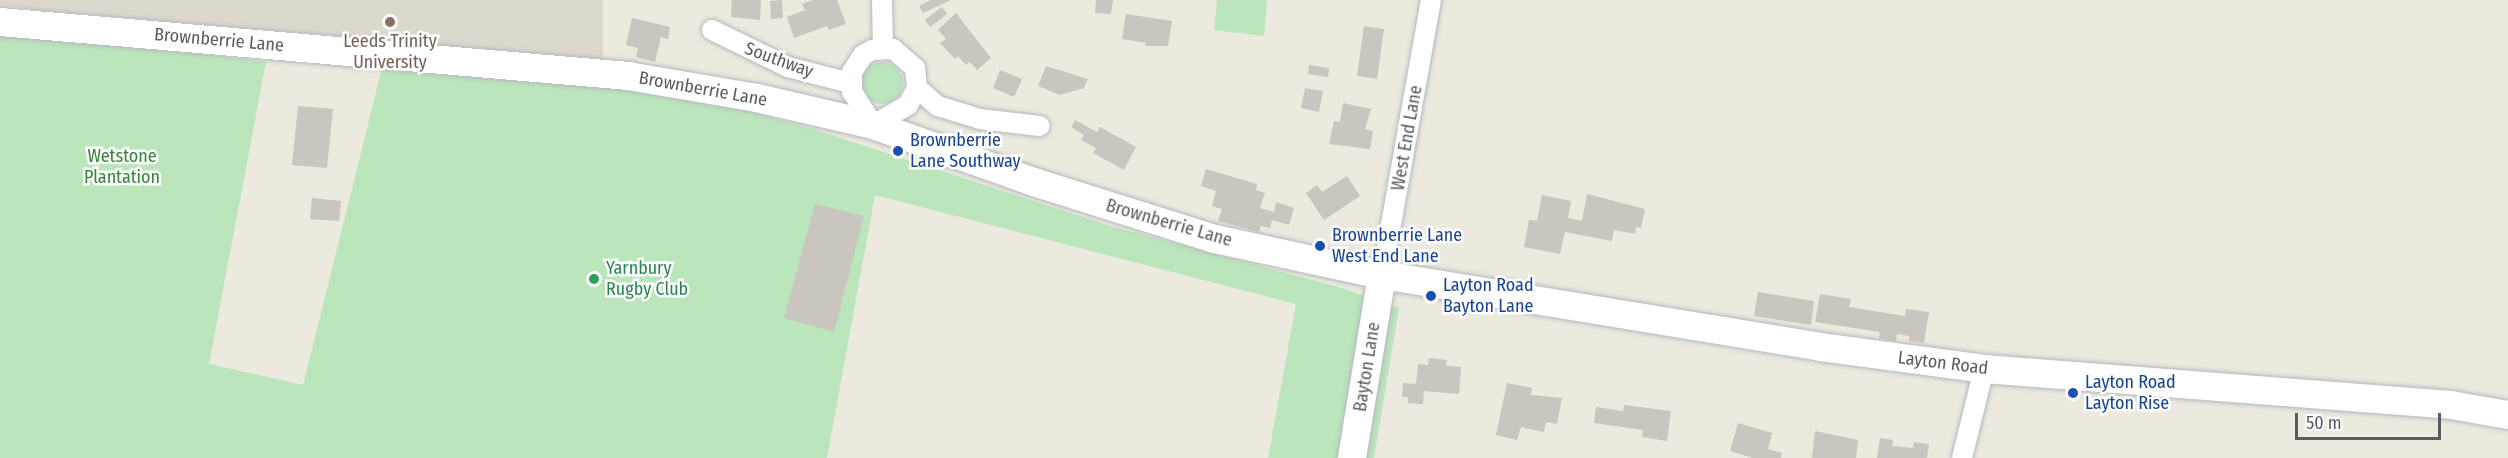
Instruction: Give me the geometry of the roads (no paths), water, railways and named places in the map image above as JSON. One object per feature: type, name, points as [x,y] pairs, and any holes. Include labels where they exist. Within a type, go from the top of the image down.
[{"type":"street","points":[[882,0],[883,48]]},
{"type":"street","name":"West End Lane","points":[[1382,275],[1431,0]]},
{"type":"street","name":"Brownberrie Lane","points":[[0,22],[628,76],[757,98],[873,125],[1034,182],[1215,238],[1382,275]]},
{"type":"street","name":"Southway","points":[[712,30],[788,67],[850,83]]},
{"type":"street","points":[[917,88],[908,105],[873,125],[857,101],[850,83],[856,63],[863,55],[883,48],[910,60],[917,88],[938,106],[980,119],[1040,126]]},
{"type":"street","name":"Layton Road","points":[[1382,275],[1820,347],[1984,369],[2440,404],[2508,415]]},
{"type":"street","name":"Bayton Lane","points":[[1352,458],[1382,275]]},
{"type":"street","points":[[1962,458],[1984,369]]},
{"type":"place","name":"Leeds Trinity University","points":[[390,22]]},
{"type":"place","name":"Brownberrie Lane Southway","points":[[898,151]]},
{"type":"place","name":"Brownberrie Lane West End Lane","points":[[1320,246]]},
{"type":"place","name":"Yarnbury Rugby Club","points":[[594,279]]},
{"type":"place","name":"Layton Road Bayton Lane","points":[[1431,296]]},
{"type":"place","name":"Layton Road Layton Rise","points":[[2073,393]]},
{"type":"park label","name":"Wetstone Plantation","points":[[122,167]]}]
